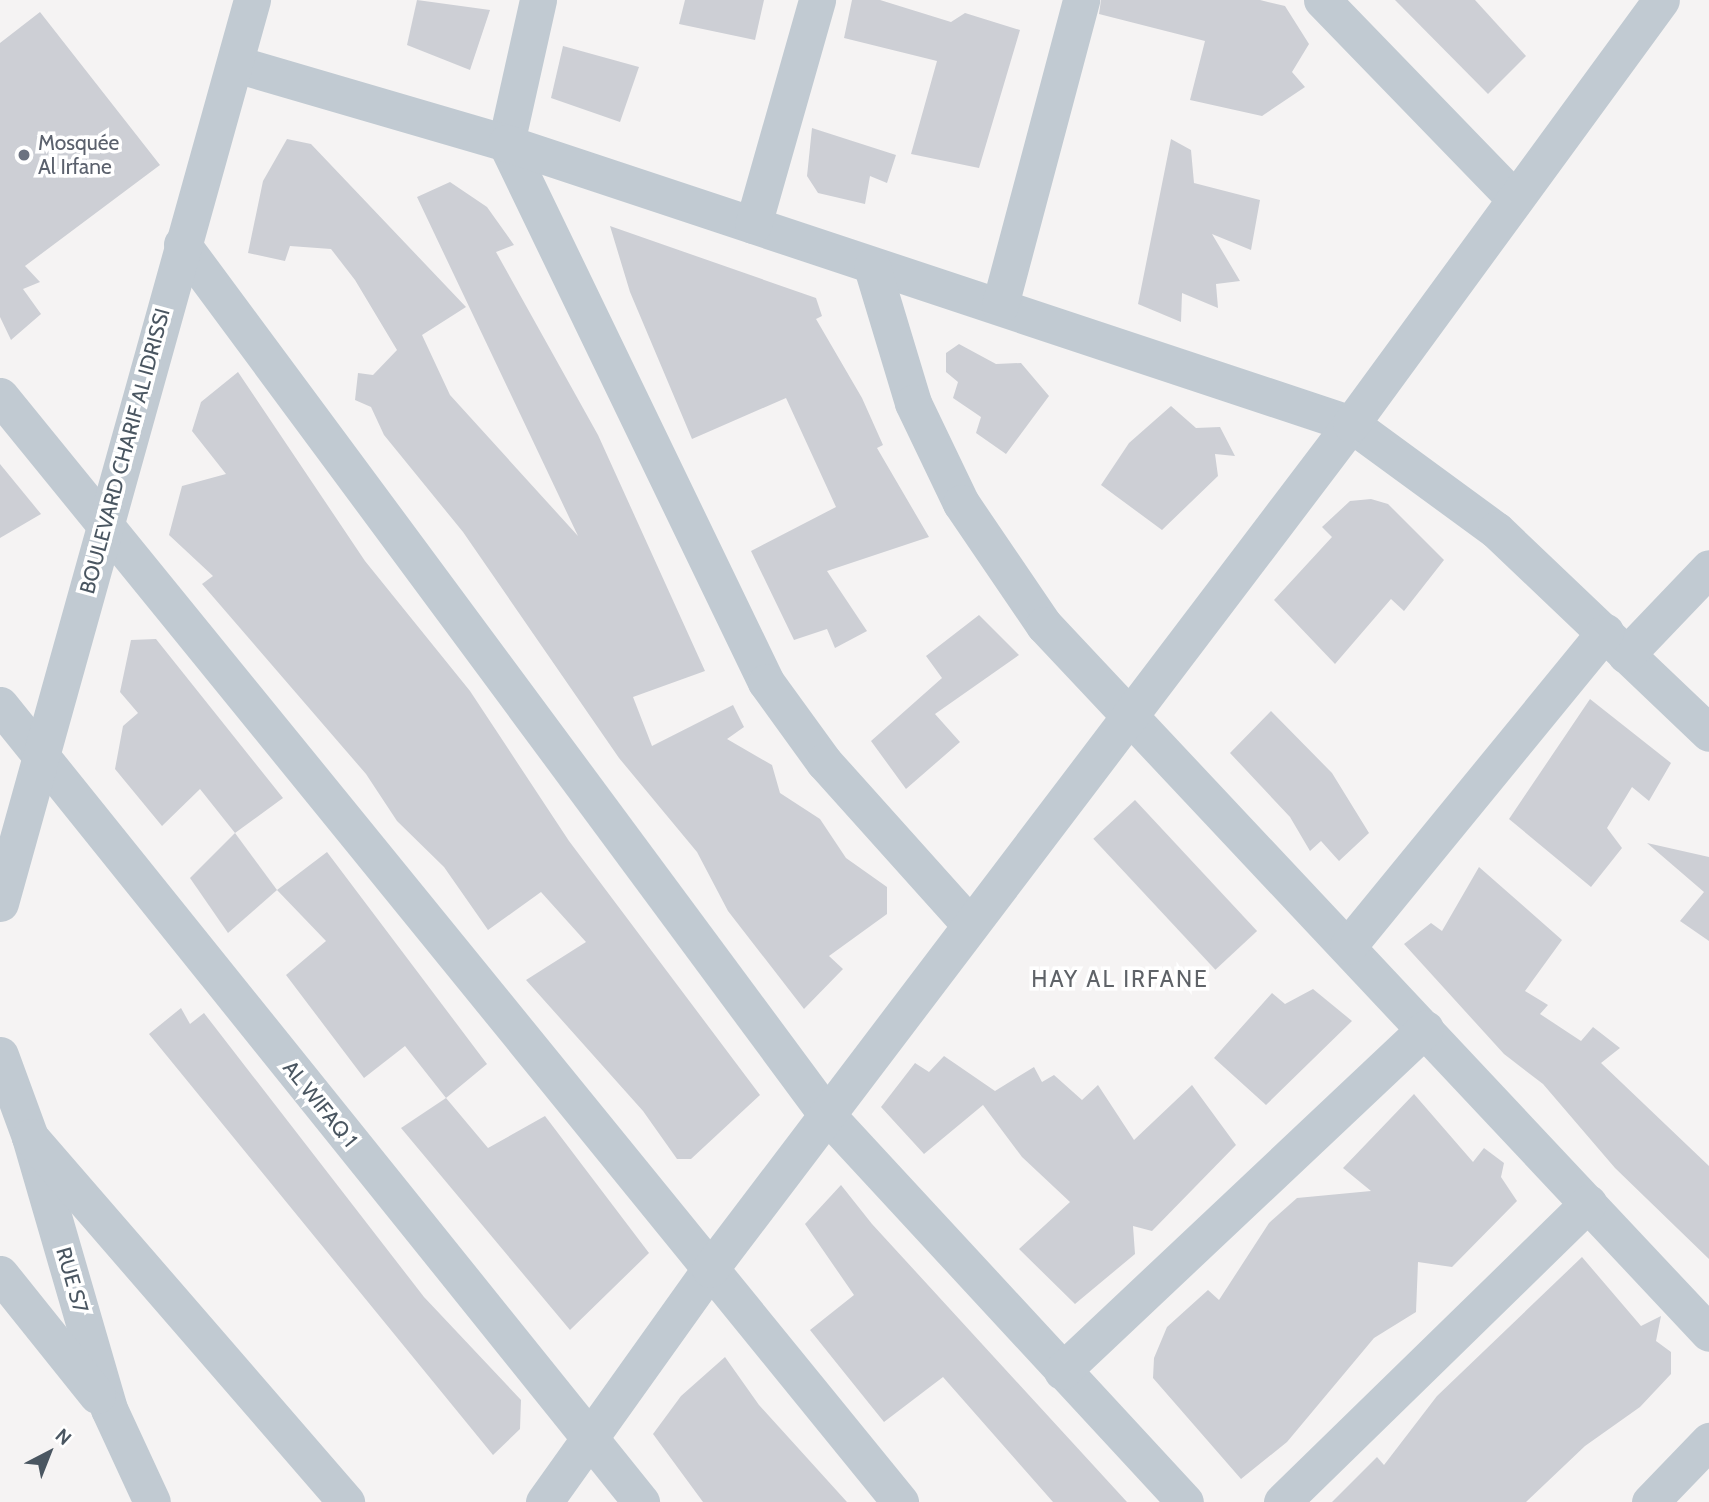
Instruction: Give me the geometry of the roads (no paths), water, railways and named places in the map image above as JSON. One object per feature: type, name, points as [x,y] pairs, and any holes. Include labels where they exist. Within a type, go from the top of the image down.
[{"type":"street","name":"BOULEVARD CHARIF AL IDRISSI","points":[[0,903],[252,0]]},
{"type":"street","points":[[538,0],[506,143],[766,682],[824,762],[970,925]]},
{"type":"street","points":[[753,225],[817,0]]},
{"type":"street","points":[[1000,305],[1081,0]]},
{"type":"street","points":[[1322,0],[1514,198]]},
{"type":"street","points":[[544,1502],[710,1269],[1124,716],[1351,424],[1661,0]]},
{"type":"street","points":[[236,64],[506,143],[872,267],[1000,305],[1351,424],[1496,530],[1709,733]]},
{"type":"street","points":[[182,244],[827,1115],[1185,1502]]},
{"type":"street","points":[[872,267],[913,403],[961,503],[1044,625],[1124,716],[1348,946],[1709,1333]]},
{"type":"street","points":[[0,396],[900,1502]]},
{"type":"street","points":[[1348,946],[1615,643],[1709,568]]},
{"type":"street","name":"AL WIFAQ 1","points":[[0,705],[641,1502]]},
{"type":"street","points":[[1062,1371],[1425,1029]]},
{"type":"street","name":"RUE S7","points":[[0,1055],[30,1137],[108,1409],[152,1502]]},
{"type":"street","points":[[30,1137],[346,1502]]},
{"type":"street","points":[[1282,1502],[1588,1203]]},
{"type":"street","points":[[0,1274],[108,1409]]},
{"type":"street","points":[[1650,1502],[1709,1441]]},
{"type":"place","name":"Mosquée Al Irfane","points":[[24,155]]},
{"type":"district","name":"HAY AL IRFANE","points":[[1120,979]]}]
